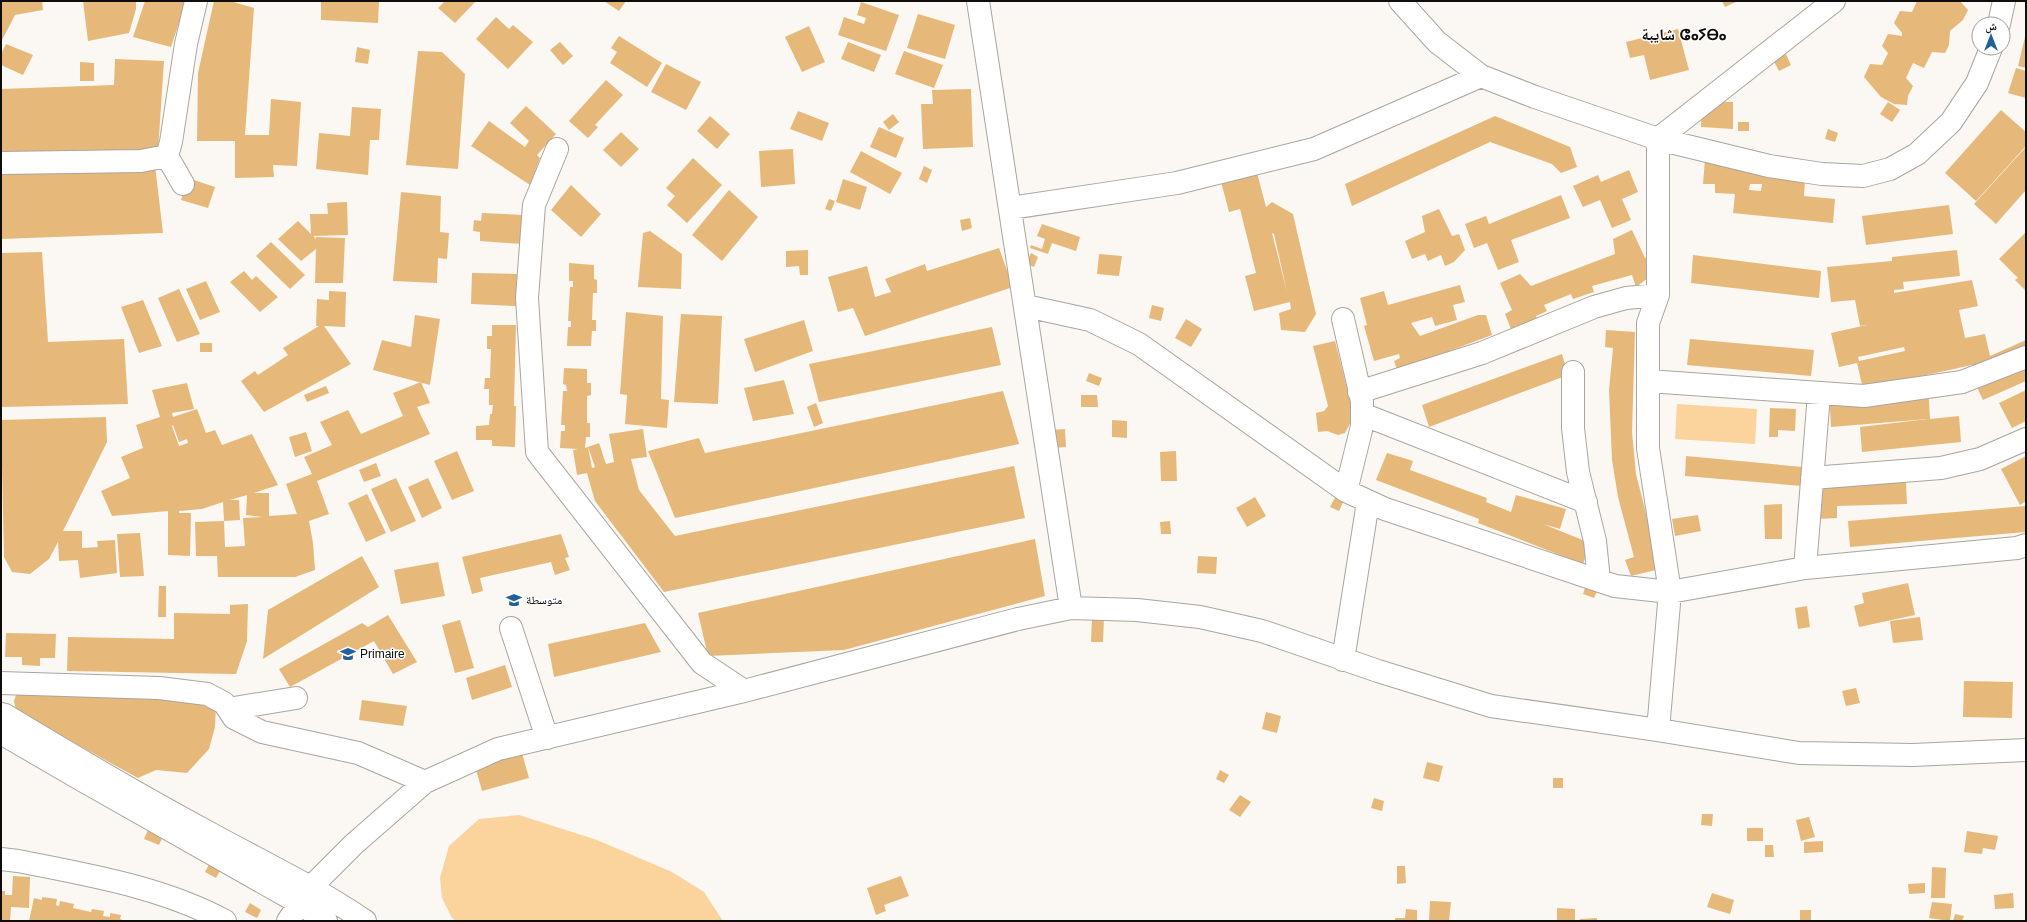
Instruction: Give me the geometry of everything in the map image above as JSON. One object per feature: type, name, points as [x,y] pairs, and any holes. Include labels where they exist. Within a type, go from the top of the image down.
[{"type":"street","points":[[183,184],[167,156],[171,142],[186,44],[196,1]]},
{"type":"street","points":[[978,1],[1011,208],[1071,608]]},
{"type":"street","points":[[1400,1],[1437,42],[1481,76],[1535,97],[1658,139],[1769,166],[1822,174],[1863,176],[1890,169],[1917,154],[1951,122],[1976,83],[1988,56]]},
{"type":"street","points":[[1658,139],[1834,1]]},
{"type":"street","points":[[2001,16],[2004,1]]},
{"type":"street","points":[[1011,208],[1177,183],[1314,149],[1481,76]]},
{"type":"street","points":[[1658,139],[1658,295],[1648,323],[1648,448],[1670,592],[1658,730]]},
{"type":"street","points":[[557,149],[534,205],[527,298],[536,452],[702,663],[744,691]]},
{"type":"street","points":[[1,163],[141,161],[167,156]]},
{"type":"street","points":[[1359,392],[1482,353],[1594,307],[1626,298],[1658,295]]},
{"type":"street","points":[[1026,306],[1090,320],[1139,344],[1346,491],[1368,502],[1614,586],[1670,592],[1805,568],[2023,551]]},
{"type":"street","points":[[1343,319],[1362,401],[1362,426],[1346,491]]},
{"type":"street","points":[[1648,381],[1864,396],[1962,382],[2026,357]]},
{"type":"street","points":[[1573,372],[1573,428],[1578,472],[1595,541],[1599,580]]},
{"type":"street","points":[[1805,568],[1819,394]]},
{"type":"street","points":[[1362,414],[1586,502]]},
{"type":"street","points":[[1812,478],[1941,468],[1980,459],[2026,439]]},
{"type":"street","points":[[1343,660],[1368,502]]},
{"type":"street","points":[[288,921],[305,895],[354,844],[425,782],[498,749],[744,691],[1018,618],[1071,608],[1137,610],[1200,617],[1262,631],[1343,660],[1491,706],[1658,730],[1799,753],[1913,754],[2026,750]]},
{"type":"street","points":[[510,628],[547,738]]},
{"type":"street","points":[[1,683],[159,688],[206,694],[224,703],[234,718],[262,732],[358,753],[425,782]]},
{"type":"street","points":[[228,709],[296,698]]},
{"type":"street","points":[[1,714],[200,828],[305,895],[326,921]]},
{"type":"street","points":[[1,732],[80,779],[305,895],[341,904],[365,921]]},
{"type":"street","points":[[1,859],[75,881],[134,886],[190,914],[225,921]]},
{"type":"shaded area","points":[[1677,404],[1757,409],[1755,444],[1675,439]]},
{"type":"shaded area","points":[[519,815],[597,840],[672,872],[704,892],[723,921],[456,921],[452,918],[442,898],[440,878],[449,846],[479,819]]},
{"type":"building","points":[[1,1],[42,1],[43,10],[15,15],[1,42]]},
{"type":"building","points":[[83,1],[136,1],[136,9],[129,33],[88,41]]},
{"type":"building","points":[[145,1],[186,1],[171,47],[133,37]]},
{"type":"building","points":[[214,1],[230,1],[254,8],[245,135],[269,135],[271,99],[301,102],[297,166],[273,165],[274,177],[235,178],[235,141],[197,141],[198,73]]},
{"type":"building","points":[[321,1],[379,1],[378,23],[321,20]]},
{"type":"building","points":[[445,1],[476,1],[455,23],[438,8]]},
{"type":"building","points":[[604,1],[626,1],[619,11]]},
{"type":"building","points":[[1722,1],[1738,1],[1725,7]]},
{"type":"building","points":[[1917,1],[1960,1],[1968,10],[1963,20],[1950,31],[1949,45],[1945,53],[1932,52],[1924,68],[1913,63],[1906,78],[1913,86],[1908,96],[1907,105],[1894,104],[1881,97],[1864,77],[1870,64],[1882,65],[1888,53],[1882,46],[1888,34],[1902,36],[1902,33],[1894,23],[1900,11],[1912,12]]},
{"type":"building","points":[[861,2],[899,15],[886,51],[838,35],[844,17],[864,24],[866,18],[857,15]]},
{"type":"building","points":[[918,14],[955,25],[945,59],[907,48]]},
{"type":"building","points":[[496,17],[509,29],[513,25],[533,42],[508,69],[476,39]]},
{"type":"building","points":[[809,26],[825,62],[802,72],[785,37]]},
{"type":"building","points":[[1678,29],[1689,70],[1650,80],[1644,55],[1630,58],[1626,42]]},
{"type":"building","points":[[619,36],[662,63],[647,87],[610,63],[617,52],[611,48]]},
{"type":"building","points":[[2026,37],[2026,68],[2018,66]]},
{"type":"building","points":[[560,42],[573,56],[563,65],[550,50]]},
{"type":"building","points":[[848,42],[881,55],[874,72],[841,59]]},
{"type":"building","points":[[6,44],[33,55],[23,75],[1,65],[1,54]]},
{"type":"building","points":[[357,47],[370,50],[368,64],[355,62]]},
{"type":"building","points":[[418,51],[442,52],[465,74],[458,169],[406,165]]},
{"type":"building","points":[[904,51],[943,65],[934,88],[895,74]]},
{"type":"building","points":[[1786,54],[1791,65],[1779,71],[1773,60]]},
{"type":"building","points":[[115,59],[164,61],[158,151],[1,154],[1,89],[114,85]]},
{"type":"building","points":[[80,62],[94,63],[94,81],[80,81]]},
{"type":"building","points":[[666,64],[701,82],[686,110],[651,92]]},
{"type":"building","points":[[2016,68],[2026,71],[2026,98],[2008,93]]},
{"type":"building","points":[[606,80],[623,95],[595,125],[598,127],[588,138],[569,121]]},
{"type":"building","points":[[971,89],[973,147],[923,149],[921,104],[933,104],[932,90]]},
{"type":"building","points":[[1702,101],[1733,102],[1733,129],[1701,127]]},
{"type":"building","points":[[1888,102],[1900,110],[1892,122],[1880,114]]},
{"type":"building","points":[[526,106],[556,134],[537,155],[540,158],[530,185],[471,146],[489,121],[525,147],[529,141],[510,123]]},
{"type":"building","points":[[352,107],[381,109],[379,140],[370,140],[368,175],[316,169],[319,133],[350,136]]},
{"type":"building","points":[[2001,110],[2026,132],[2026,146],[1976,201],[1945,173]]},
{"type":"building","points":[[798,111],[829,123],[822,141],[790,129]]},
{"type":"building","points":[[893,114],[899,122],[889,130],[883,122]]},
{"type":"building","points":[[710,116],[730,134],[717,149],[697,131]]},
{"type":"building","points":[[1495,116],[1570,147],[1577,167],[1561,173],[1552,164],[1490,142],[1352,206],[1345,184]]},
{"type":"building","points":[[1738,122],[1749,122],[1749,131],[1738,131]]},
{"type":"building","points":[[879,127],[904,138],[896,158],[870,147]]},
{"type":"building","points":[[1828,129],[1838,133],[1835,142],[1825,139]]},
{"type":"building","points":[[621,132],[639,149],[621,167],[603,150]]},
{"type":"building","points":[[2026,147],[2026,190],[1996,224],[1974,204]]},
{"type":"building","points":[[793,149],[795,184],[761,187],[759,151]]},
{"type":"building","points":[[861,151],[902,173],[890,194],[850,172]]},
{"type":"building","points":[[693,158],[722,185],[687,223],[667,205],[675,196],[666,188]]},
{"type":"building","points":[[1705,159],[1806,166],[1804,196],[1835,199],[1833,223],[1733,213],[1735,194],[1715,193],[1715,184],[1703,184]],"holes":[[[1750,184],[1762,184],[1761,191],[1749,190]]]},
{"type":"building","points":[[155,165],[163,233],[1,239],[1,170]]},
{"type":"building","points":[[924,166],[932,170],[927,183],[919,179]]},
{"type":"building","points":[[1256,169],[1266,207],[1272,202],[1293,214],[1316,314],[1305,332],[1281,330],[1279,313],[1291,309],[1290,302],[1254,311],[1245,276],[1256,273],[1240,209],[1229,212],[1220,178]],"holes":[[[1272,233],[1274,234],[1287,292]]]},
{"type":"building","points":[[1629,170],[1638,192],[1622,199],[1631,220],[1612,228],[1600,200],[1583,207],[1573,186],[1598,175],[1601,182]]},
{"type":"building","points":[[188,178],[215,187],[208,208],[181,200]]},
{"type":"building","points":[[843,179],[867,187],[860,210],[836,202]]},
{"type":"building","points":[[571,185],[601,214],[581,237],[551,210]]},
{"type":"building","points":[[729,190],[758,217],[722,261],[692,235]]},
{"type":"building","points":[[401,192],[441,196],[440,232],[449,233],[447,259],[438,258],[437,283],[393,281]]},
{"type":"building","points":[[1561,195],[1570,218],[1511,240],[1519,262],[1498,270],[1487,243],[1474,248],[1465,224],[1486,216],[1489,224]]},
{"type":"building","points":[[829,199],[835,201],[831,211],[825,209]]},
{"type":"building","points":[[347,202],[348,235],[313,236],[316,239],[316,237],[345,238],[343,283],[315,283],[316,249],[301,261],[278,239],[298,221],[311,234],[310,214],[328,214],[327,203]]},
{"type":"building","points":[[1949,205],[1953,234],[1866,245],[1862,216]]},
{"type":"building","points":[[1439,209],[1452,236],[1459,234],[1465,250],[1454,262],[1445,266],[1441,255],[1428,261],[1425,254],[1412,259],[1405,241],[1425,232],[1422,216]]},
{"type":"building","points":[[482,213],[523,215],[522,244],[480,241],[480,232],[473,231],[474,220],[481,221]]},
{"type":"building","points":[[970,218],[972,228],[962,231],[960,220]]},
{"type":"building","points":[[1042,224],[1080,237],[1076,251],[1052,243],[1048,254],[1030,248],[1031,245],[1042,249],[1045,239],[1037,236]]},
{"type":"building","points":[[1632,230],[1645,258],[1650,255],[1656,272],[1636,287],[1632,275],[1592,286],[1594,292],[1573,299],[1571,294],[1544,305],[1547,311],[1536,316],[1539,324],[1531,328],[1511,329],[1505,314],[1512,310],[1500,283],[1520,274],[1531,286],[1615,254],[1613,239]]},
{"type":"building","points":[[650,231],[682,254],[681,289],[638,287],[643,233]]},
{"type":"building","points":[[2026,232],[2026,291],[2015,280],[2018,278],[1999,259]]},
{"type":"building","points":[[271,242],[305,275],[290,289],[256,256]]},
{"type":"building","points":[[999,248],[1013,287],[865,336],[853,308],[838,312],[828,277],[867,266],[875,297],[891,292],[885,279],[925,264],[927,271]]},
{"type":"building","points":[[808,250],[808,275],[800,275],[799,266],[786,267],[786,251]]},
{"type":"building","points":[[1957,250],[1960,276],[1903,282],[1904,289],[1894,290],[1894,293],[1972,280],[1978,306],[1959,310],[1965,338],[1985,334],[1990,356],[2026,340],[2026,381],[1983,400],[1976,385],[1980,383],[1972,365],[1863,389],[1857,363],[1839,367],[1831,333],[1867,325],[1860,326],[1855,300],[1831,302],[1827,267],[1892,261],[1892,257]],"holes":[[[1904,347],[1905,351],[1859,361],[1858,357]]]},
{"type":"building","points":[[42,252],[48,342],[124,339],[128,404],[1,407],[1,253]]},
{"type":"building","points":[[1031,253],[1038,257],[1034,267],[1026,264]]},
{"type":"building","points":[[1099,254],[1122,256],[1119,276],[1097,274]]},
{"type":"building","points":[[1693,255],[1821,271],[1819,298],[1691,283]]},
{"type":"building","points":[[569,263],[594,265],[594,279],[597,280],[597,293],[593,293],[592,320],[596,320],[596,331],[592,331],[591,346],[567,346],[568,327],[571,327],[571,321],[568,321],[570,287],[573,287],[573,281],[569,281]]},
{"type":"building","points":[[244,271],[252,280],[256,276],[278,297],[260,312],[230,282]]},
{"type":"building","points":[[472,273],[517,274],[516,306],[471,304]]},
{"type":"building","points":[[206,281],[220,312],[200,320],[186,289]]},
{"type":"building","points":[[1460,285],[1465,302],[1453,305],[1457,320],[1435,326],[1432,317],[1411,323],[1420,336],[1478,315],[1486,315],[1492,335],[1422,361],[1399,375],[1394,361],[1400,358],[1399,354],[1374,361],[1364,326],[1367,325],[1360,298],[1384,291],[1388,305]]},
{"type":"building","points":[[179,289],[200,334],[177,342],[158,298]]},
{"type":"building","points":[[329,291],[346,292],[345,327],[324,326],[351,364],[264,412],[241,381],[255,371],[258,375],[288,355],[283,348],[319,326],[316,326],[317,299],[329,300]]},
{"type":"building","points":[[143,300],[162,346],[139,353],[121,307]]},
{"type":"building","points":[[1152,305],[1164,308],[1161,321],[1149,318]]},
{"type":"building","points":[[626,312],[663,316],[661,399],[669,400],[667,428],[625,424],[627,395],[620,394]]},
{"type":"building","points":[[681,314],[722,316],[718,404],[674,402]]},
{"type":"building","points":[[415,315],[440,319],[430,385],[373,370],[382,340],[411,347]]},
{"type":"building","points":[[1186,319],[1202,329],[1191,347],[1175,338]]},
{"type":"building","points":[[804,320],[813,351],[755,372],[744,339]]},
{"type":"building","points":[[492,325],[516,325],[514,406],[516,406],[515,447],[492,446],[492,440],[476,440],[476,426],[489,425],[490,414],[492,414],[493,405],[489,405],[489,389],[484,389],[485,378],[490,378],[491,349],[487,349],[487,336],[492,336]]},
{"type":"building","points":[[992,327],[1001,365],[819,402],[809,364]]},
{"type":"building","points":[[1606,330],[1635,332],[1632,432],[1636,474],[1660,569],[1631,576],[1625,560],[1634,557],[1618,497],[1612,460],[1609,390],[1613,348],[1605,347]]},
{"type":"building","points":[[1690,339],[1814,350],[1811,376],[1687,365]]},
{"type":"building","points":[[1335,341],[1354,416],[1345,433],[1338,435],[1327,431],[1318,432],[1316,413],[1324,411],[1328,406],[1313,346]]},
{"type":"building","points":[[200,343],[212,343],[212,352],[200,352]]},
{"type":"building","points":[[1562,354],[1568,375],[1429,427],[1422,405]]},
{"type":"building","points":[[564,368],[587,369],[587,383],[591,383],[591,395],[587,396],[587,423],[590,423],[590,437],[586,437],[585,448],[599,443],[606,464],[614,462],[609,434],[643,429],[647,457],[631,459],[639,490],[675,536],[1014,466],[1025,518],[664,592],[595,501],[587,473],[577,475],[573,450],[578,449],[560,448],[561,431],[565,431],[565,425],[561,425],[563,391],[567,391],[566,385],[563,384]],"holes":[[[588,447],[595,467],[592,468]]]},
{"type":"building","points":[[1089,373],[1102,378],[1099,386],[1086,381]]},
{"type":"building","points":[[784,380],[794,414],[753,421],[744,388]]},
{"type":"building","points":[[421,382],[430,403],[417,407],[430,434],[317,481],[329,514],[309,521],[313,543],[315,570],[295,577],[218,577],[217,556],[196,556],[195,522],[224,521],[223,502],[202,509],[179,511],[179,513],[191,513],[190,556],[168,555],[168,511],[112,516],[101,491],[130,478],[121,457],[143,448],[136,425],[160,417],[152,390],[187,383],[194,409],[172,413],[173,417],[197,409],[206,433],[215,430],[222,445],[252,434],[278,485],[254,493],[269,493],[269,516],[297,514],[286,484],[312,474],[304,457],[332,445],[320,422],[348,410],[361,434],[403,416],[393,393]],"holes":[[[173,425],[179,442],[187,439],[188,443],[179,446],[172,426]],[[247,495],[246,515],[262,517],[243,518],[245,546],[225,547],[224,521],[240,520],[239,500],[230,500]]]},
{"type":"building","points":[[1928,385],[1930,419],[1959,416],[1961,442],[1862,452],[1860,427],[1928,419],[1831,427],[1829,391]]},
{"type":"building","points":[[326,386],[329,393],[307,402],[304,395]]},
{"type":"building","points":[[2026,390],[2026,421],[2012,428],[1999,403]]},
{"type":"building","points":[[1003,391],[1019,444],[675,518],[648,451],[699,438],[705,453]]},
{"type":"building","points":[[1081,395],[1097,395],[1098,407],[1081,407]]},
{"type":"building","points":[[816,403],[823,423],[814,427],[807,407]]},
{"type":"building","points":[[1770,408],[1796,409],[1795,431],[1778,430],[1778,437],[1769,437]]},
{"type":"building","points":[[106,417],[107,442],[63,531],[82,531],[82,548],[98,547],[97,541],[115,540],[117,573],[80,578],[78,560],[59,561],[58,542],[49,559],[30,574],[12,572],[4,557],[1,420]]},
{"type":"building","points":[[1112,420],[1127,421],[1127,438],[1112,437]]},
{"type":"building","points":[[1065,429],[1066,447],[1052,448],[1050,430]]},
{"type":"building","points":[[306,432],[312,451],[295,457],[289,437]]},
{"type":"building","points":[[457,451],[474,491],[452,500],[434,461]]},
{"type":"building","points":[[1176,451],[1177,481],[1161,481],[1160,452]]},
{"type":"building","points":[[1387,453],[1413,461],[1410,470],[1487,498],[1486,502],[1511,512],[1516,495],[1566,509],[1560,529],[1543,524],[1590,543],[1583,564],[1478,523],[1479,519],[1376,480]]},
{"type":"building","points":[[1686,456],[1803,467],[1802,486],[1685,476]]},
{"type":"building","points":[[2026,456],[2026,501],[2020,505],[2001,469]]},
{"type":"building","points":[[376,463],[381,476],[364,482],[359,470]]},
{"type":"building","points":[[396,478],[416,521],[391,532],[371,489]]},
{"type":"building","points":[[428,478],[442,508],[422,518],[408,487]]},
{"type":"building","points":[[1906,482],[1907,504],[1837,506],[1837,518],[1818,519],[1817,485]]},
{"type":"building","points":[[367,494],[386,533],[366,542],[348,503]]},
{"type":"building","points":[[1336,496],[1344,500],[1339,511],[1330,507]]},
{"type":"building","points":[[1255,497],[1266,516],[1247,527],[1236,508]]},
{"type":"building","points":[[1782,504],[1782,539],[1765,539],[1764,505]]},
{"type":"building","points":[[2026,506],[2026,532],[1850,547],[1848,521]]},
{"type":"building","points":[[1698,515],[1701,531],[1675,536],[1672,519]]},
{"type":"building","points":[[1170,521],[1171,534],[1161,534],[1160,522]]},
{"type":"building","points":[[140,533],[144,576],[120,577],[117,534]]},
{"type":"building","points":[[561,534],[569,557],[565,558],[570,570],[555,575],[551,562],[480,578],[483,591],[472,594],[462,557]]},
{"type":"building","points":[[1035,539],[1045,596],[844,650],[708,656],[698,613]]},
{"type":"building","points":[[362,556],[379,587],[263,659],[268,610]]},
{"type":"building","points":[[1198,556],[1217,557],[1216,574],[1197,573]]},
{"type":"building","points":[[438,562],[445,596],[401,604],[394,570]]},
{"type":"building","points":[[1587,582],[1599,587],[1594,598],[1583,594]]},
{"type":"building","points":[[1908,583],[1915,615],[1859,627],[1854,606],[1864,603],[1862,593]]},
{"type":"building","points":[[159,586],[166,586],[166,617],[158,617]]},
{"type":"building","points":[[248,604],[247,641],[236,674],[67,671],[68,637],[174,639],[174,613],[230,614],[230,605]]},
{"type":"building","points":[[1807,606],[1810,627],[1798,629],[1795,608]]},
{"type":"building","points":[[388,615],[417,662],[393,674],[374,641],[290,687],[279,669],[362,623],[368,627]]},
{"type":"building","points":[[1920,617],[1923,640],[1893,643],[1890,621]]},
{"type":"building","points":[[1092,618],[1104,618],[1103,642],[1091,642]]},
{"type":"building","points":[[460,620],[474,668],[455,673],[442,625]]},
{"type":"building","points":[[645,623],[661,652],[554,677],[548,644]]},
{"type":"building","points":[[6,633],[56,634],[55,658],[40,658],[40,666],[22,665],[22,657],[5,657]]},
{"type":"building","points":[[505,665],[512,687],[472,700],[466,678]]},
{"type":"building","points":[[1964,681],[2013,682],[2012,718],[1963,717]]},
{"type":"building","points":[[1856,688],[1860,703],[1846,706],[1842,691]]},
{"type":"building","points":[[17,692],[209,701],[216,705],[215,727],[209,749],[187,773],[156,770],[138,778],[16,711],[14,701]]},
{"type":"building","points":[[362,700],[407,706],[403,726],[359,720]]},
{"type":"building","points":[[1266,712],[1281,716],[1277,733],[1262,729]]},
{"type":"building","points":[[522,753],[529,778],[482,791],[475,766]]},
{"type":"building","points":[[1427,762],[1443,766],[1439,782],[1423,778]]},
{"type":"building","points":[[1220,770],[1229,775],[1224,783],[1216,779]]},
{"type":"building","points":[[1553,778],[1563,778],[1563,788],[1553,788]]},
{"type":"building","points":[[1240,795],[1251,802],[1240,817],[1229,810]]},
{"type":"building","points":[[1374,798],[1384,801],[1382,811],[1371,808]]},
{"type":"building","points":[[1702,814],[1713,814],[1712,826],[1701,825]]},
{"type":"building","points":[[1809,817],[1815,837],[1801,841],[1796,820]]},
{"type":"building","points":[[150,825],[165,832],[159,845],[144,839]]},
{"type":"building","points":[[1747,828],[1763,828],[1763,841],[1747,841]]},
{"type":"building","points":[[1967,831],[1998,836],[1995,850],[1983,848],[1982,854],[1964,852]]},
{"type":"building","points":[[1823,841],[1823,852],[1804,853],[1804,842]]},
{"type":"building","points":[[1765,845],[1773,845],[1774,857],[1765,857]]},
{"type":"building","points":[[211,861],[222,867],[216,878],[205,872]]},
{"type":"building","points":[[1397,866],[1405,866],[1406,883],[1397,884]]},
{"type":"building","points":[[1932,867],[1946,868],[1945,898],[1931,898]]},
{"type":"building","points":[[13,876],[30,877],[29,908],[11,907],[10,921],[1,921],[1,891],[5,891],[5,895],[12,895]]},
{"type":"building","points":[[901,876],[909,896],[884,905],[886,911],[876,915],[867,888]]},
{"type":"building","points":[[1925,883],[1925,893],[1909,894],[1908,884]]},
{"type":"building","points":[[1712,893],[1734,900],[1730,914],[1707,907]]},
{"type":"building","points":[[2013,893],[2014,908],[1995,909],[1994,895]]},
{"type":"building","points":[[42,897],[57,899],[56,905],[59,906],[60,901],[74,904],[73,908],[91,912],[92,909],[104,911],[103,916],[110,917],[110,913],[121,915],[120,919],[125,921],[29,921],[34,898],[42,900]]},
{"type":"building","points":[[1430,901],[1451,902],[1449,921],[1429,921]]},
{"type":"building","points":[[1932,902],[1952,904],[1950,921],[1929,918]]},
{"type":"building","points":[[250,903],[261,910],[257,918],[245,912]]},
{"type":"building","points":[[1557,908],[1575,909],[1575,921],[1557,921]]},
{"type":"building","points":[[1406,909],[1417,910],[1417,921],[1395,921],[1395,918],[1405,918]]},
{"type":"building","points":[[1800,910],[1811,910],[1811,921],[1800,921]]},
{"type":"building","points":[[1955,914],[1964,916],[1962,921],[1953,921]]},
{"type":"building","points":[[1597,918],[1597,921],[1580,921],[1580,919]]},
{"type":"place","name":"متوسطة","points":[[514,600]]},
{"type":"place","name":"Primaire","points":[[348,654]]},
{"type":"district","name":"شايبة ⵛⴰⵢⴱⴰ","points":[[1684,34]]}]
